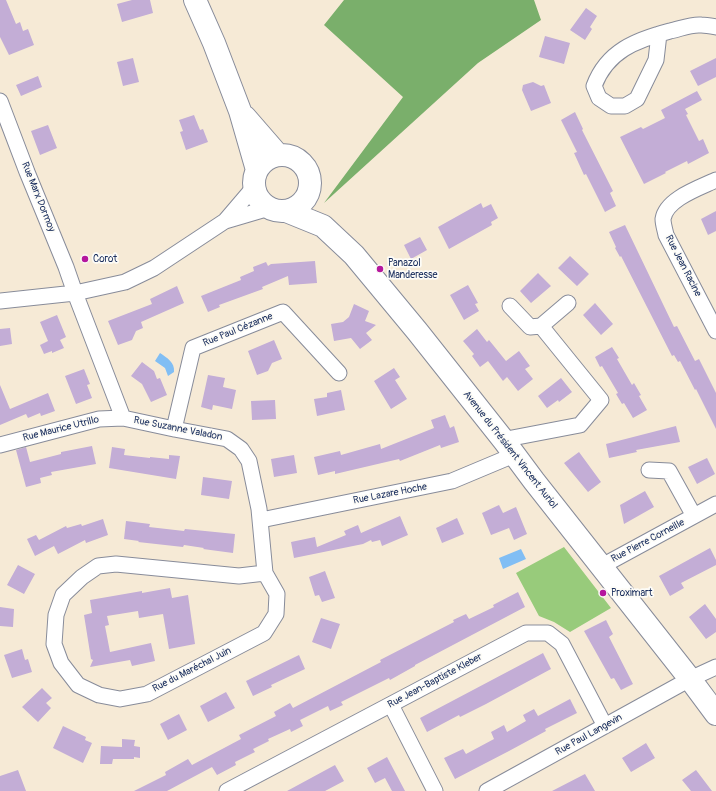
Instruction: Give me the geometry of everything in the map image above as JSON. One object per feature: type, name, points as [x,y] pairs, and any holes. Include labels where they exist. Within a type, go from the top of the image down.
[{"type":"street","points":[[195,0],[214,43],[240,110],[256,178],[256,195],[262,203],[278,210]]},
{"type":"street","points":[[659,34],[656,60],[637,99],[625,106],[611,106],[599,98],[594,86],[599,73],[621,50],[644,38],[659,34],[699,24],[716,27]]},
{"type":"street","name":"Rue Marx Dormoy","points":[[0,101],[75,293]]},
{"type":"street","points":[[240,110],[278,155]]},
{"type":"street","points":[[0,301],[75,293],[125,282],[154,268],[225,221],[256,178],[263,163],[278,155],[295,158],[305,166],[310,179],[310,188],[302,203],[294,208],[225,221]]},
{"type":"street","name":"Rue Jean Racine","points":[[716,180],[674,201],[666,210],[663,220],[666,234],[716,329]]},
{"type":"street","name":"Avenue du Président Vincent Auriol","points":[[310,188],[323,226]]},
{"type":"street","name":"Avenue du Président Vincent Auriol","points":[[278,210],[323,226],[354,255],[374,278],[418,331],[510,448],[534,481],[602,566],[716,714]]},
{"type":"street","name":"Rue Suzanne Valadon","points":[[75,293],[123,418],[174,430],[228,439],[242,449],[249,460],[261,520]]},
{"type":"street","points":[[510,306],[530,327],[541,326],[568,303]]},
{"type":"street","name":"Rue Paul Cézanne","points":[[174,430],[193,348],[283,312],[340,372]]},
{"type":"street","name":"Rue Lazare Hoche","points":[[261,520],[452,481],[510,448],[512,438],[580,425],[601,400],[541,326]]},
{"type":"street","name":"Rue Maurice Utrillo","points":[[0,445],[99,419],[123,418]]},
{"type":"street","name":"Rue Pierre Corneille","points":[[649,470],[669,471],[694,516]]},
{"type":"street","name":"Rue Pierre Corneille","points":[[602,566],[716,504]]},
{"type":"street","name":"Rue du Maréchal Juin","points":[[261,520],[265,573],[277,594],[276,614],[264,633],[147,694],[120,699],[99,695],[78,685],[61,663],[54,644],[56,615],[63,594],[82,576],[98,566],[116,564],[239,576],[265,573]]},
{"type":"street","name":"Rue Jean-Baptiste Kleber","points":[[227,791],[526,633],[548,633],[562,644],[605,726]]},
{"type":"street","name":"Rue Paul Langevin","points":[[487,791],[690,679],[716,667]]},
{"type":"street","points":[[391,705],[435,791]]},
{"type":"green space","points":[[344,0],[534,0],[541,20],[478,63],[324,203],[403,97],[324,25]]},
{"type":"green space","points":[[564,547],[611,608],[570,632],[554,622],[539,616],[516,573]]},
{"type":"water","points":[[160,353],[170,361],[173,366],[174,372],[168,376],[165,368],[155,361]]},
{"type":"water","points":[[521,549],[526,559],[503,569],[499,558]]},
{"type":"building","points":[[0,0],[6,0],[16,24],[20,22],[23,31],[28,29],[34,45],[9,55],[0,37]]},
{"type":"building","points":[[132,0],[150,0],[153,13],[122,22],[117,4]]},
{"type":"building","points":[[586,8],[597,16],[590,27],[592,29],[585,40],[570,30]]},
{"type":"building","points":[[545,36],[570,43],[564,64],[539,57]]},
{"type":"building","points":[[133,58],[139,82],[123,86],[117,62]]},
{"type":"building","points":[[716,58],[716,77],[698,86],[690,71]]},
{"type":"building","points":[[38,76],[42,87],[21,96],[16,85]]},
{"type":"building","points":[[533,82],[541,86],[544,85],[551,103],[531,111],[522,90],[523,85]]},
{"type":"building","points":[[697,91],[702,100],[685,109],[688,114],[686,115],[699,141],[703,139],[709,153],[688,164],[687,161],[644,184],[620,137],[641,127],[643,129],[665,118],[661,110]]},
{"type":"building","points":[[575,112],[583,129],[582,130],[613,191],[610,193],[616,206],[605,212],[586,174],[584,175],[574,153],[577,152],[561,120]]},
{"type":"building","points":[[194,115],[200,130],[203,129],[208,142],[186,150],[180,132],[183,131],[179,120]]},
{"type":"building","points":[[48,125],[57,148],[40,155],[31,131]]},
{"type":"building","points":[[481,203],[483,208],[491,204],[498,218],[491,222],[492,225],[449,249],[438,227]]},
{"type":"building","points":[[716,211],[716,231],[708,235],[701,219]]},
{"type":"building","points":[[625,225],[674,327],[677,326],[695,361],[699,359],[716,393],[716,429],[680,361],[678,362],[674,355],[672,356],[621,256],[620,257],[615,248],[616,247],[609,232]]},
{"type":"building","points":[[420,237],[427,250],[411,259],[404,245]]},
{"type":"building","points":[[570,256],[589,274],[577,286],[558,268]]},
{"type":"building","points":[[315,261],[317,283],[289,285],[288,276],[262,287],[263,289],[219,305],[220,307],[208,312],[201,296],[241,280],[240,277],[254,271],[253,267],[266,262],[268,266],[271,264]]},
{"type":"building","points":[[538,273],[551,286],[531,303],[520,291]]},
{"type":"building","points":[[468,285],[478,303],[475,304],[479,311],[464,320],[450,295]]},
{"type":"building","points":[[177,286],[184,303],[141,322],[143,328],[136,331],[132,340],[118,345],[108,321],[152,304],[150,299]]},
{"type":"building","points":[[595,303],[613,324],[601,335],[583,315]]},
{"type":"building","points":[[354,304],[369,311],[365,321],[376,325],[366,333],[372,340],[360,349],[351,338],[334,341],[331,324],[343,322],[349,317]]},
{"type":"building","points":[[57,315],[66,337],[60,340],[64,348],[52,353],[52,351],[44,354],[40,345],[48,341],[40,322]]},
{"type":"building","points":[[10,328],[12,344],[0,346],[0,329]]},
{"type":"building","points":[[477,329],[487,342],[489,340],[506,361],[519,351],[530,366],[525,369],[533,379],[518,391],[507,377],[503,381],[488,361],[480,367],[472,356],[474,354],[463,341]]},
{"type":"building","points":[[274,340],[282,359],[272,363],[268,371],[257,375],[248,351]]},
{"type":"building","points":[[612,347],[632,385],[634,383],[641,395],[639,396],[647,410],[633,418],[624,403],[622,404],[616,394],[618,393],[595,357]]},
{"type":"building","points":[[142,362],[154,371],[157,379],[160,378],[167,395],[151,402],[142,384],[131,376]]},
{"type":"building","points":[[394,368],[400,377],[395,380],[407,399],[391,409],[374,381]]},
{"type":"building","points":[[84,369],[90,384],[87,385],[92,398],[76,404],[65,376]]},
{"type":"building","points":[[208,375],[225,378],[223,387],[236,390],[232,409],[213,405],[212,410],[201,407]]},
{"type":"building","points":[[561,378],[572,392],[559,402],[558,400],[547,408],[538,396]]},
{"type":"building","points":[[0,385],[10,409],[48,393],[55,411],[41,416],[40,413],[28,418],[26,414],[0,425]]},
{"type":"building","points":[[341,390],[345,410],[317,416],[314,399],[327,397],[327,393]]},
{"type":"building","points":[[275,400],[276,419],[252,420],[251,401]]},
{"type":"building","points":[[445,415],[450,428],[454,426],[459,442],[441,448],[440,445],[400,461],[399,459],[335,474],[335,471],[318,475],[314,457],[340,451],[341,455],[380,444],[381,449],[434,428],[431,420]]},
{"type":"building","points":[[676,426],[680,442],[636,450],[637,452],[609,458],[606,444]]},
{"type":"building","points":[[92,446],[96,464],[51,472],[52,475],[40,478],[41,483],[26,487],[16,450],[26,447],[30,462],[61,454],[61,452]]},
{"type":"building","points":[[112,447],[125,449],[124,455],[169,459],[169,455],[180,456],[176,479],[109,468]]},
{"type":"building","points":[[579,452],[601,482],[588,492],[564,463]]},
{"type":"building","points":[[294,455],[297,473],[274,477],[271,459]]},
{"type":"building","points":[[707,458],[715,474],[697,484],[688,467]]},
{"type":"building","points":[[203,477],[232,481],[229,499],[201,495]]},
{"type":"building","points":[[645,491],[654,507],[624,524],[620,505]]},
{"type":"building","points":[[499,505],[503,513],[516,507],[527,534],[514,540],[509,528],[491,535],[482,513]]},
{"type":"building","points":[[400,516],[408,535],[382,546],[380,540],[372,542],[371,540],[363,544],[294,558],[291,542],[315,537],[317,547],[346,535],[344,531],[358,525],[361,533]]},
{"type":"building","points":[[457,518],[464,534],[442,543],[436,528]]},
{"type":"building","points":[[103,519],[108,535],[86,543],[85,540],[58,554],[54,546],[35,556],[27,539],[36,535],[39,540],[66,526],[67,528],[81,524],[82,526]]},
{"type":"building","points":[[126,521],[150,524],[149,527],[235,534],[233,553],[184,545],[183,547],[124,539]]},
{"type":"building","points":[[710,548],[716,560],[716,565],[681,583],[684,588],[670,596],[659,576]]},
{"type":"building","points":[[18,565],[35,574],[24,594],[7,585]]},
{"type":"building","points":[[325,571],[335,598],[322,602],[319,595],[315,596],[309,577]]},
{"type":"building","points":[[170,588],[172,598],[188,595],[195,644],[169,649],[163,614],[139,618],[138,611],[107,616],[109,625],[105,626],[110,652],[151,643],[155,661],[132,666],[130,660],[90,667],[93,660],[91,659],[84,615],[92,613],[90,600]]},
{"type":"building","points":[[518,592],[525,607],[415,665],[390,680],[389,678],[341,702],[343,705],[330,711],[328,706],[300,720],[303,726],[291,732],[290,729],[268,739],[269,741],[253,749],[255,752],[235,762],[236,765],[217,775],[212,767],[167,791],[134,791],[166,775],[165,772],[188,759],[192,765],[241,739],[239,735],[276,716],[274,712],[290,703],[293,708],[381,662],[380,660],[454,622],[453,620],[466,614],[469,619],[494,607],[493,605]]},
{"type":"building","points":[[705,604],[716,619],[716,632],[706,639],[689,617]]},
{"type":"building","points":[[0,607],[14,609],[13,627],[0,626]]},
{"type":"building","points":[[321,618],[340,624],[331,649],[312,642]]},
{"type":"building","points":[[606,620],[613,634],[609,637],[633,684],[621,690],[614,678],[611,679],[584,631]]},
{"type":"building","points":[[22,649],[25,660],[28,659],[32,672],[12,678],[4,655]]},
{"type":"building","points":[[543,653],[551,669],[486,704],[460,717],[459,715],[427,732],[420,718]]},
{"type":"building","points":[[299,655],[305,669],[271,685],[272,687],[253,696],[246,681]]},
{"type":"building","points":[[42,688],[52,698],[46,703],[51,708],[38,722],[22,707]]},
{"type":"building","points":[[226,692],[235,708],[208,722],[200,706]]},
{"type":"building","points":[[570,699],[577,713],[455,779],[444,758],[463,749],[466,754],[494,739],[491,732],[504,725],[507,732],[526,721],[523,715],[534,709],[538,716]]},
{"type":"building","points":[[179,714],[187,730],[168,740],[160,724]]},
{"type":"building","points":[[63,726],[86,737],[85,740],[92,743],[83,763],[53,748]]},
{"type":"building","points":[[122,739],[135,740],[134,746],[140,747],[140,758],[134,757],[134,759],[113,759],[112,764],[100,764],[101,746],[122,747]]},
{"type":"building","points":[[646,743],[655,758],[631,772],[622,758]]},
{"type":"building","points":[[387,757],[405,791],[392,791],[385,778],[375,783],[367,768]]},
{"type":"building","points":[[335,765],[344,781],[325,791],[287,791]]},
{"type":"building","points":[[18,770],[26,791],[0,791],[0,776]]},
{"type":"building","points":[[696,770],[712,791],[691,791],[682,780]]},
{"type":"building","points":[[585,774],[595,791],[552,791]]},
{"type":"place","name":"Corot","points":[[85,259]]},
{"type":"place","name":"Panazol Manderesse","points":[[380,269]]},
{"type":"place","name":"Proximart","points":[[603,593]]}]
